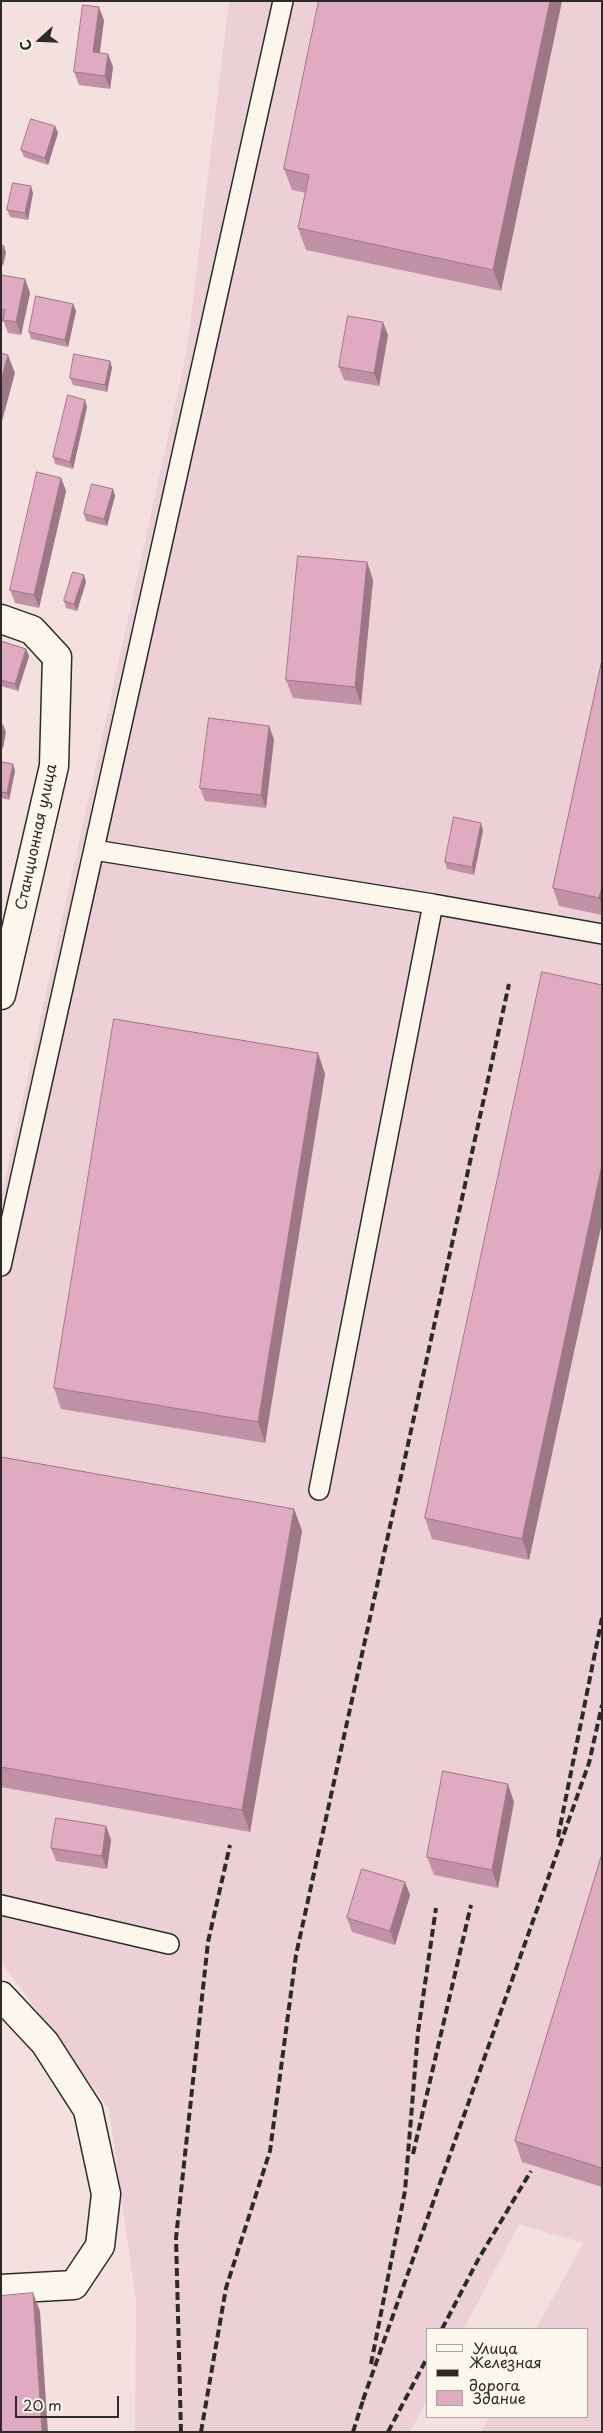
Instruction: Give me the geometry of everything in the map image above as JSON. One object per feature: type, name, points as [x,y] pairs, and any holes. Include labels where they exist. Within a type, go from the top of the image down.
[{"type":"street","name":"Станционная улица","points":[[1,619],[32,630],[56,657],[54,766],[1,995]]},
{"type":"street","points":[[1,1996],[45,2043],[88,2110],[106,2194],[100,2246],[74,2285],[1,2289]]},
{"type":"lane","points":[[1,1266],[283,1]]},
{"type":"lane","points":[[94,850],[432,904],[602,934]]},
{"type":"lane","points":[[319,1490],[432,904]]},
{"type":"lane","points":[[1,1904],[169,1944]]},
{"type":"shaded area","points":[[229,1],[602,1],[602,2432],[481,2432],[488,2418],[588,2418],[588,2328],[537,2328],[583,2243],[519,2224],[465,2328],[426,2328],[426,2402],[410,2432],[135,2432],[136,2302],[109,2109],[1,1962],[1,1198],[187,350]]},
{"type":"building","points":[[319,1],[550,1],[493,270],[298,228],[309,175],[284,169]]},
{"type":"building","points":[[83,5],[99,7],[93,52],[108,54],[105,76],[74,72]]},
{"type":"building","points":[[31,119],[55,126],[45,158],[21,150]]},
{"type":"building","points":[[13,183],[31,186],[25,213],[7,210]]},
{"type":"building","points":[[1,275],[25,279],[16,322],[3,320],[5,310],[1,309]]},
{"type":"building","points":[[36,296],[73,304],[65,340],[29,332]]},
{"type":"building","points":[[348,316],[383,322],[374,373],[339,367]]},
{"type":"building","points":[[1,353],[8,355],[1,381]]},
{"type":"building","points":[[74,354],[110,361],[105,385],[70,378]]},
{"type":"building","points":[[68,395],[85,400],[70,462],[53,457]]},
{"type":"building","points":[[37,472],[61,478],[34,595],[10,590]]},
{"type":"building","points":[[92,484],[113,489],[104,519],[84,514]]},
{"type":"building","points":[[298,556],[367,562],[355,687],[286,680]]},
{"type":"building","points":[[73,572],[84,575],[74,604],[64,601]]},
{"type":"building","points":[[1,641],[26,649],[15,684],[1,680]]},
{"type":"building","points":[[602,660],[602,887],[599,898],[553,888]]},
{"type":"building","points":[[209,718],[269,726],[261,795],[200,788]]},
{"type":"building","points":[[1,762],[13,764],[7,793],[1,792]]},
{"type":"building","points":[[454,817],[481,823],[472,867],[445,862]]},
{"type":"building","points":[[542,972],[602,985],[602,1165],[522,1539],[425,1518]]},
{"type":"building","points":[[114,1019],[318,1053],[258,1422],[54,1388]]},
{"type":"building","points":[[1,1457],[294,1509],[242,1810],[1,1767]]},
{"type":"building","points":[[443,1771],[508,1784],[492,1870],[427,1857]]},
{"type":"building","points":[[56,1818],[106,1826],[102,1856],[51,1848]]},
{"type":"building","points":[[602,1854],[602,2168],[515,2141]]},
{"type":"building","points":[[362,1869],[405,1882],[390,1931],[347,1918]]},
{"type":"building","points":[[33,2293],[42,2432],[1,2432],[1,2296]]},
{"type":"railway","points":[[201,2432],[226,2288],[270,2151],[296,1955],[509,984]]},
{"type":"railway","points":[[558,1837],[602,1618]]},
{"type":"railway","points":[[363,2400],[589,1763],[602,1705]]},
{"type":"railway","points":[[181,2432],[176,2238],[208,1942],[230,1845]]},
{"type":"railway","points":[[413,2154],[471,1905]]},
{"type":"railway","points":[[371,2364],[405,2191],[418,2032],[436,1908]]},
{"type":"railway","points":[[443,2328],[479,2258],[531,2171]]},
{"type":"railway","points":[[388,2432],[426,2360]]},
{"type":"railway","points":[[353,2432],[365,2394]]}]
